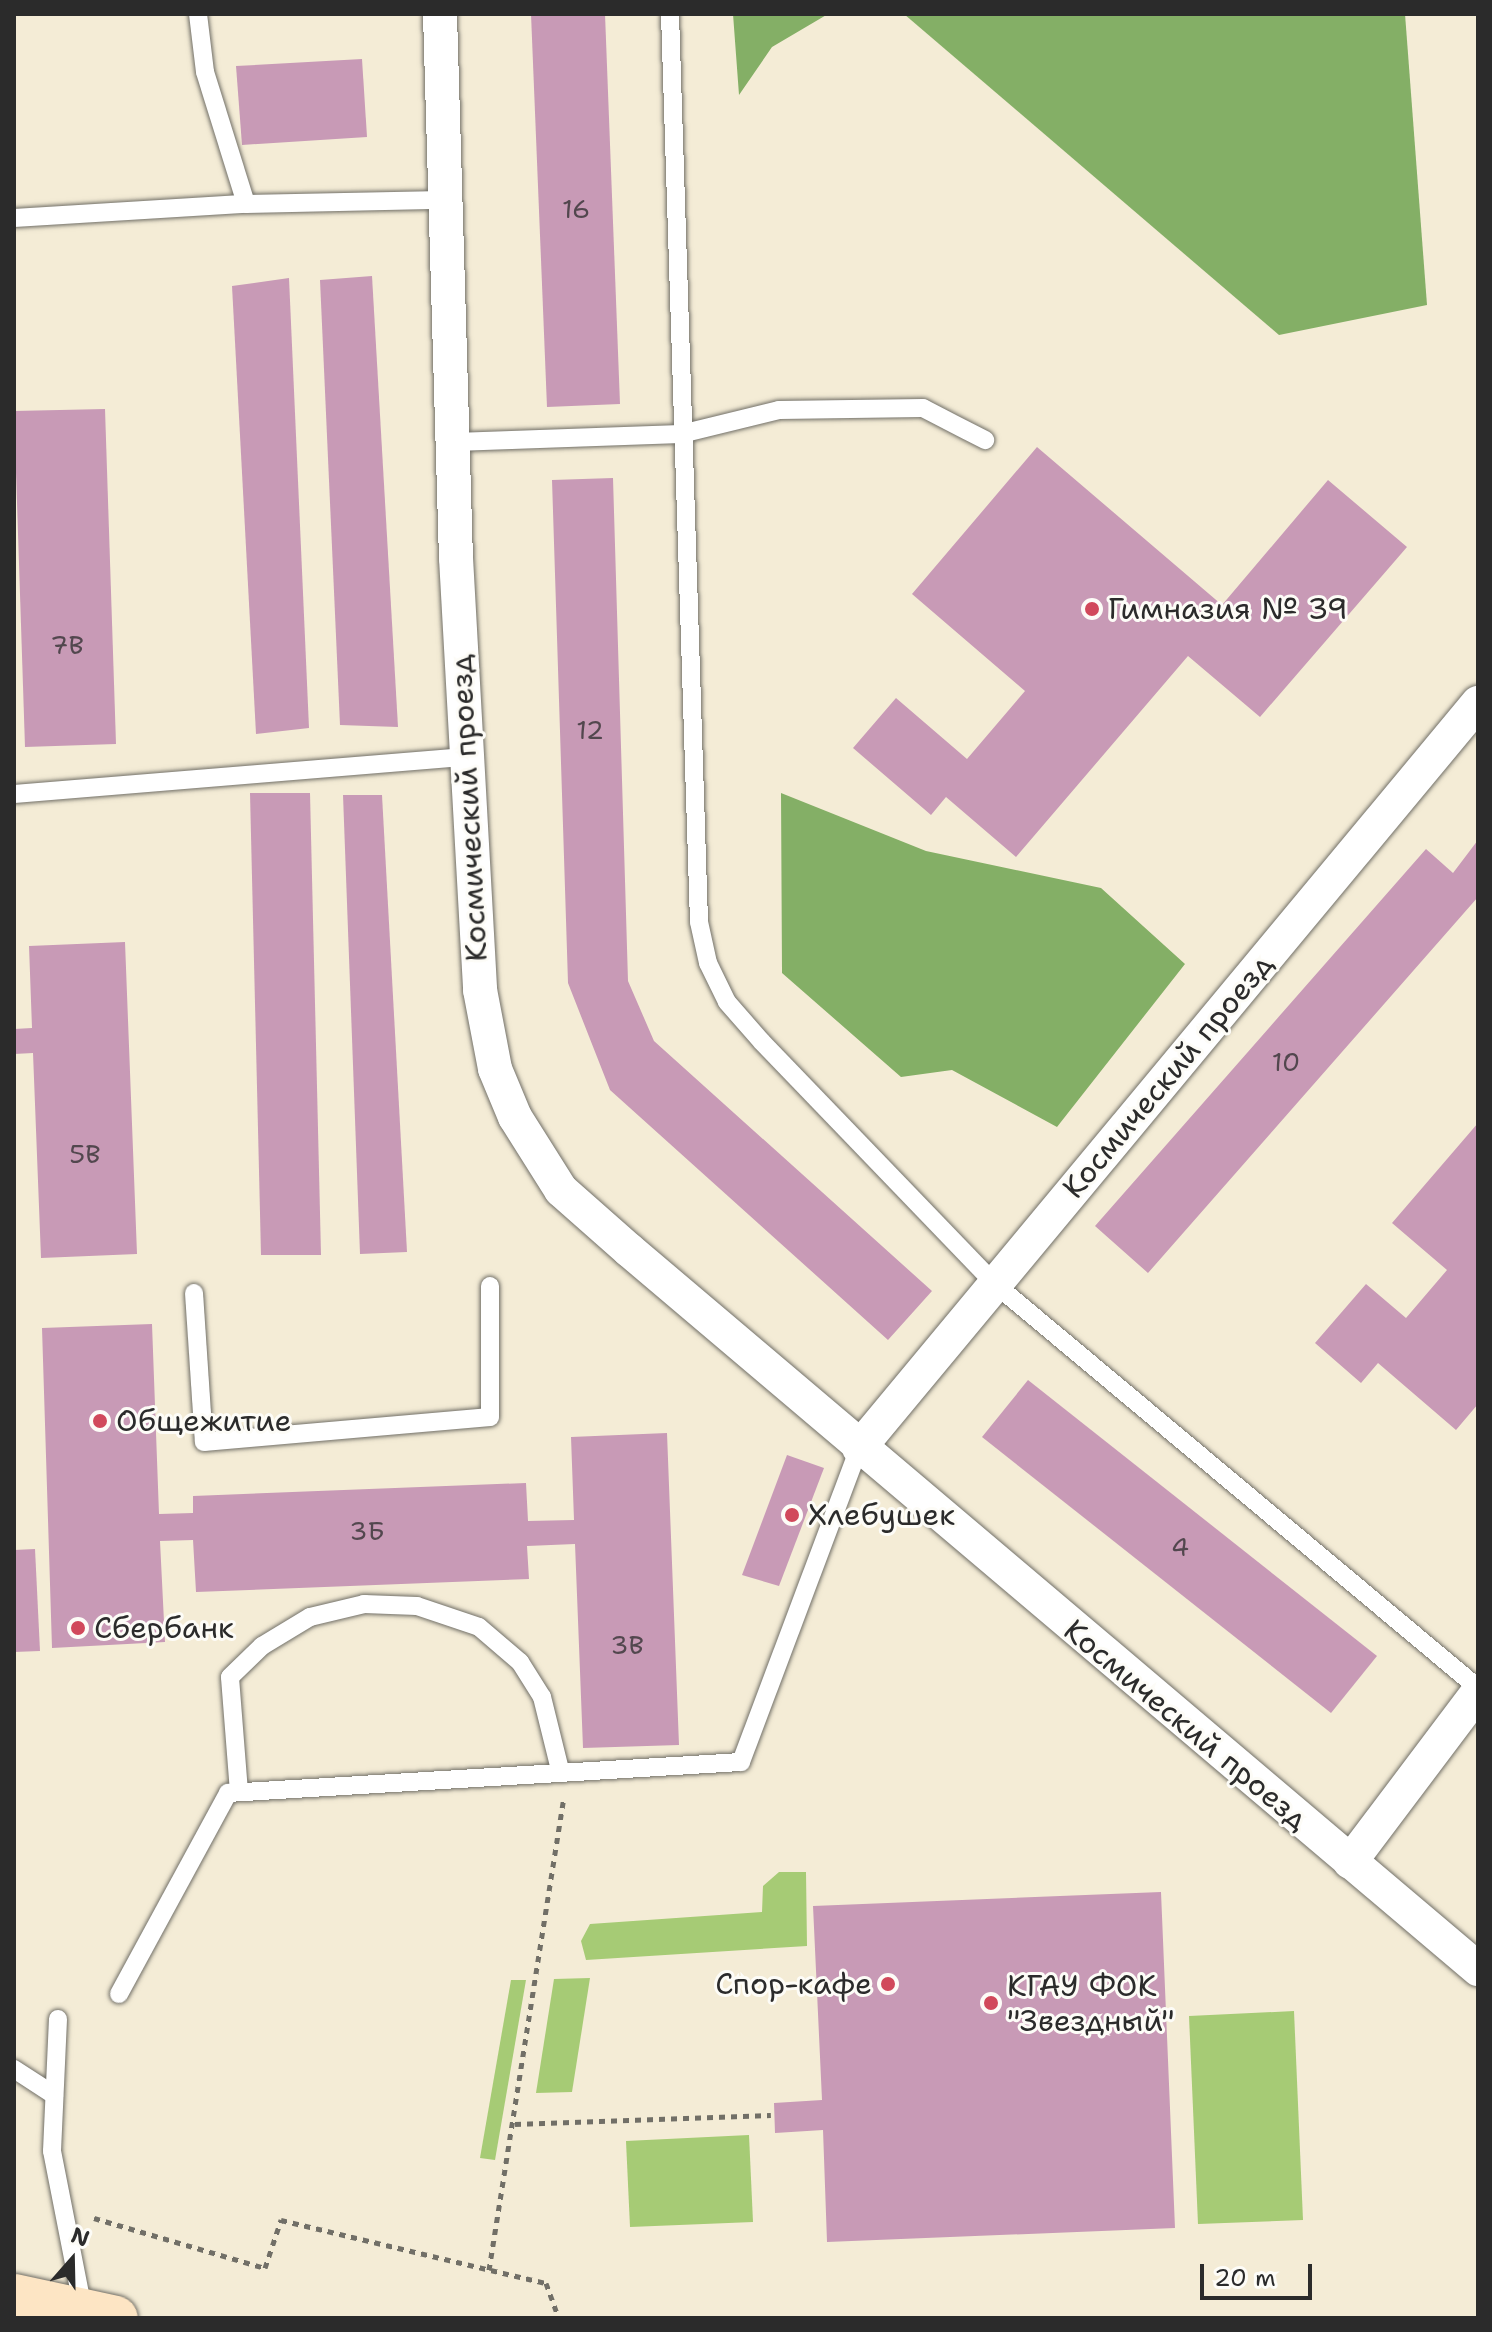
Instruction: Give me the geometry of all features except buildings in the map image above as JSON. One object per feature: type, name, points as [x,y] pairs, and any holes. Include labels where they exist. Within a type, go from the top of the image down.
[{"type":"main road","points":[[14,2296],[99,2314]]},
{"type":"street","name":"Космический проезд","points":[[440,14],[443,200],[455,442],[465,757],[480,990],[495,1069],[534,1151],[561,1190],[859,1448],[1478,1969]]},
{"type":"street","name":"Космический проезд","points":[[859,1448],[1478,703]]},
{"type":"street","points":[[1350,1862],[1478,1690]]},
{"type":"lane","points":[[198,14],[205,72],[246,204]]},
{"type":"lane","points":[[670,14],[681,434],[699,922],[708,963],[727,1002],[762,1042],[995,1284],[1478,1690]]},
{"type":"lane","points":[[14,218],[246,204],[443,200]]},
{"type":"lane","points":[[455,442],[681,434],[779,410],[923,408],[985,440]]},
{"type":"lane","points":[[14,794],[465,757]]},
{"type":"lane","points":[[194,1293],[204,1442],[490,1417],[490,1286]]},
{"type":"lane","points":[[119,1994],[228,1793],[560,1770],[741,1762],[859,1448]]},
{"type":"lane","points":[[239,1792],[230,1677],[262,1646],[310,1617],[364,1604],[417,1606],[479,1627],[520,1662],[542,1697],[560,1770]]},
{"type":"lane","points":[[58,2019],[52,2151],[62,2209],[99,2314]]},
{"type":"lane","points":[[14,2069],[54,2095]]},
{"type":"path","points":[[489,2270],[567,1815],[560,1770]]},
{"type":"path","points":[[515,2124],[771,2115]]},
{"type":"path","points":[[62,2209],[265,2268],[281,2220],[546,2283],[559,2318]]},
{"type":"green space","points":[[733,14],[828,14],[772,47],[739,95]]},
{"type":"green space","points":[[904,14],[1405,14],[1427,305],[1279,335]]},
{"type":"green space","points":[[781,793],[926,851],[1101,888],[1185,964],[1057,1127],[952,1070],[901,1077],[782,973]]},
{"type":"green space","points":[[779,1872],[806,1872],[807,1946],[586,1960],[581,1941],[590,1924],[762,1912],[763,1886]]},
{"type":"green space","points":[[590,1978],[572,2092],[536,2093],[554,1979]]},
{"type":"green space","points":[[511,1980],[526,1980],[495,2160],[480,2158]]},
{"type":"green space","points":[[1294,2011],[1303,2220],[1198,2224],[1189,2016]]},
{"type":"green space","points":[[749,2135],[753,2222],[630,2227],[626,2141]]},
{"type":"place","name":"Гимназия № 39","points":[[1092,609]]},
{"type":"place","name":"Общежитие","points":[[100,1421]]},
{"type":"place","name":"Хлебушек","points":[[792,1515]]},
{"type":"place","name":"Сбербанк","points":[[78,1628]]},
{"type":"place","name":"Спор-кафе","points":[[888,1984]]},
{"type":"place","name":"КГАУ ФОК \"Звездный\"","points":[[991,2003]]}]
